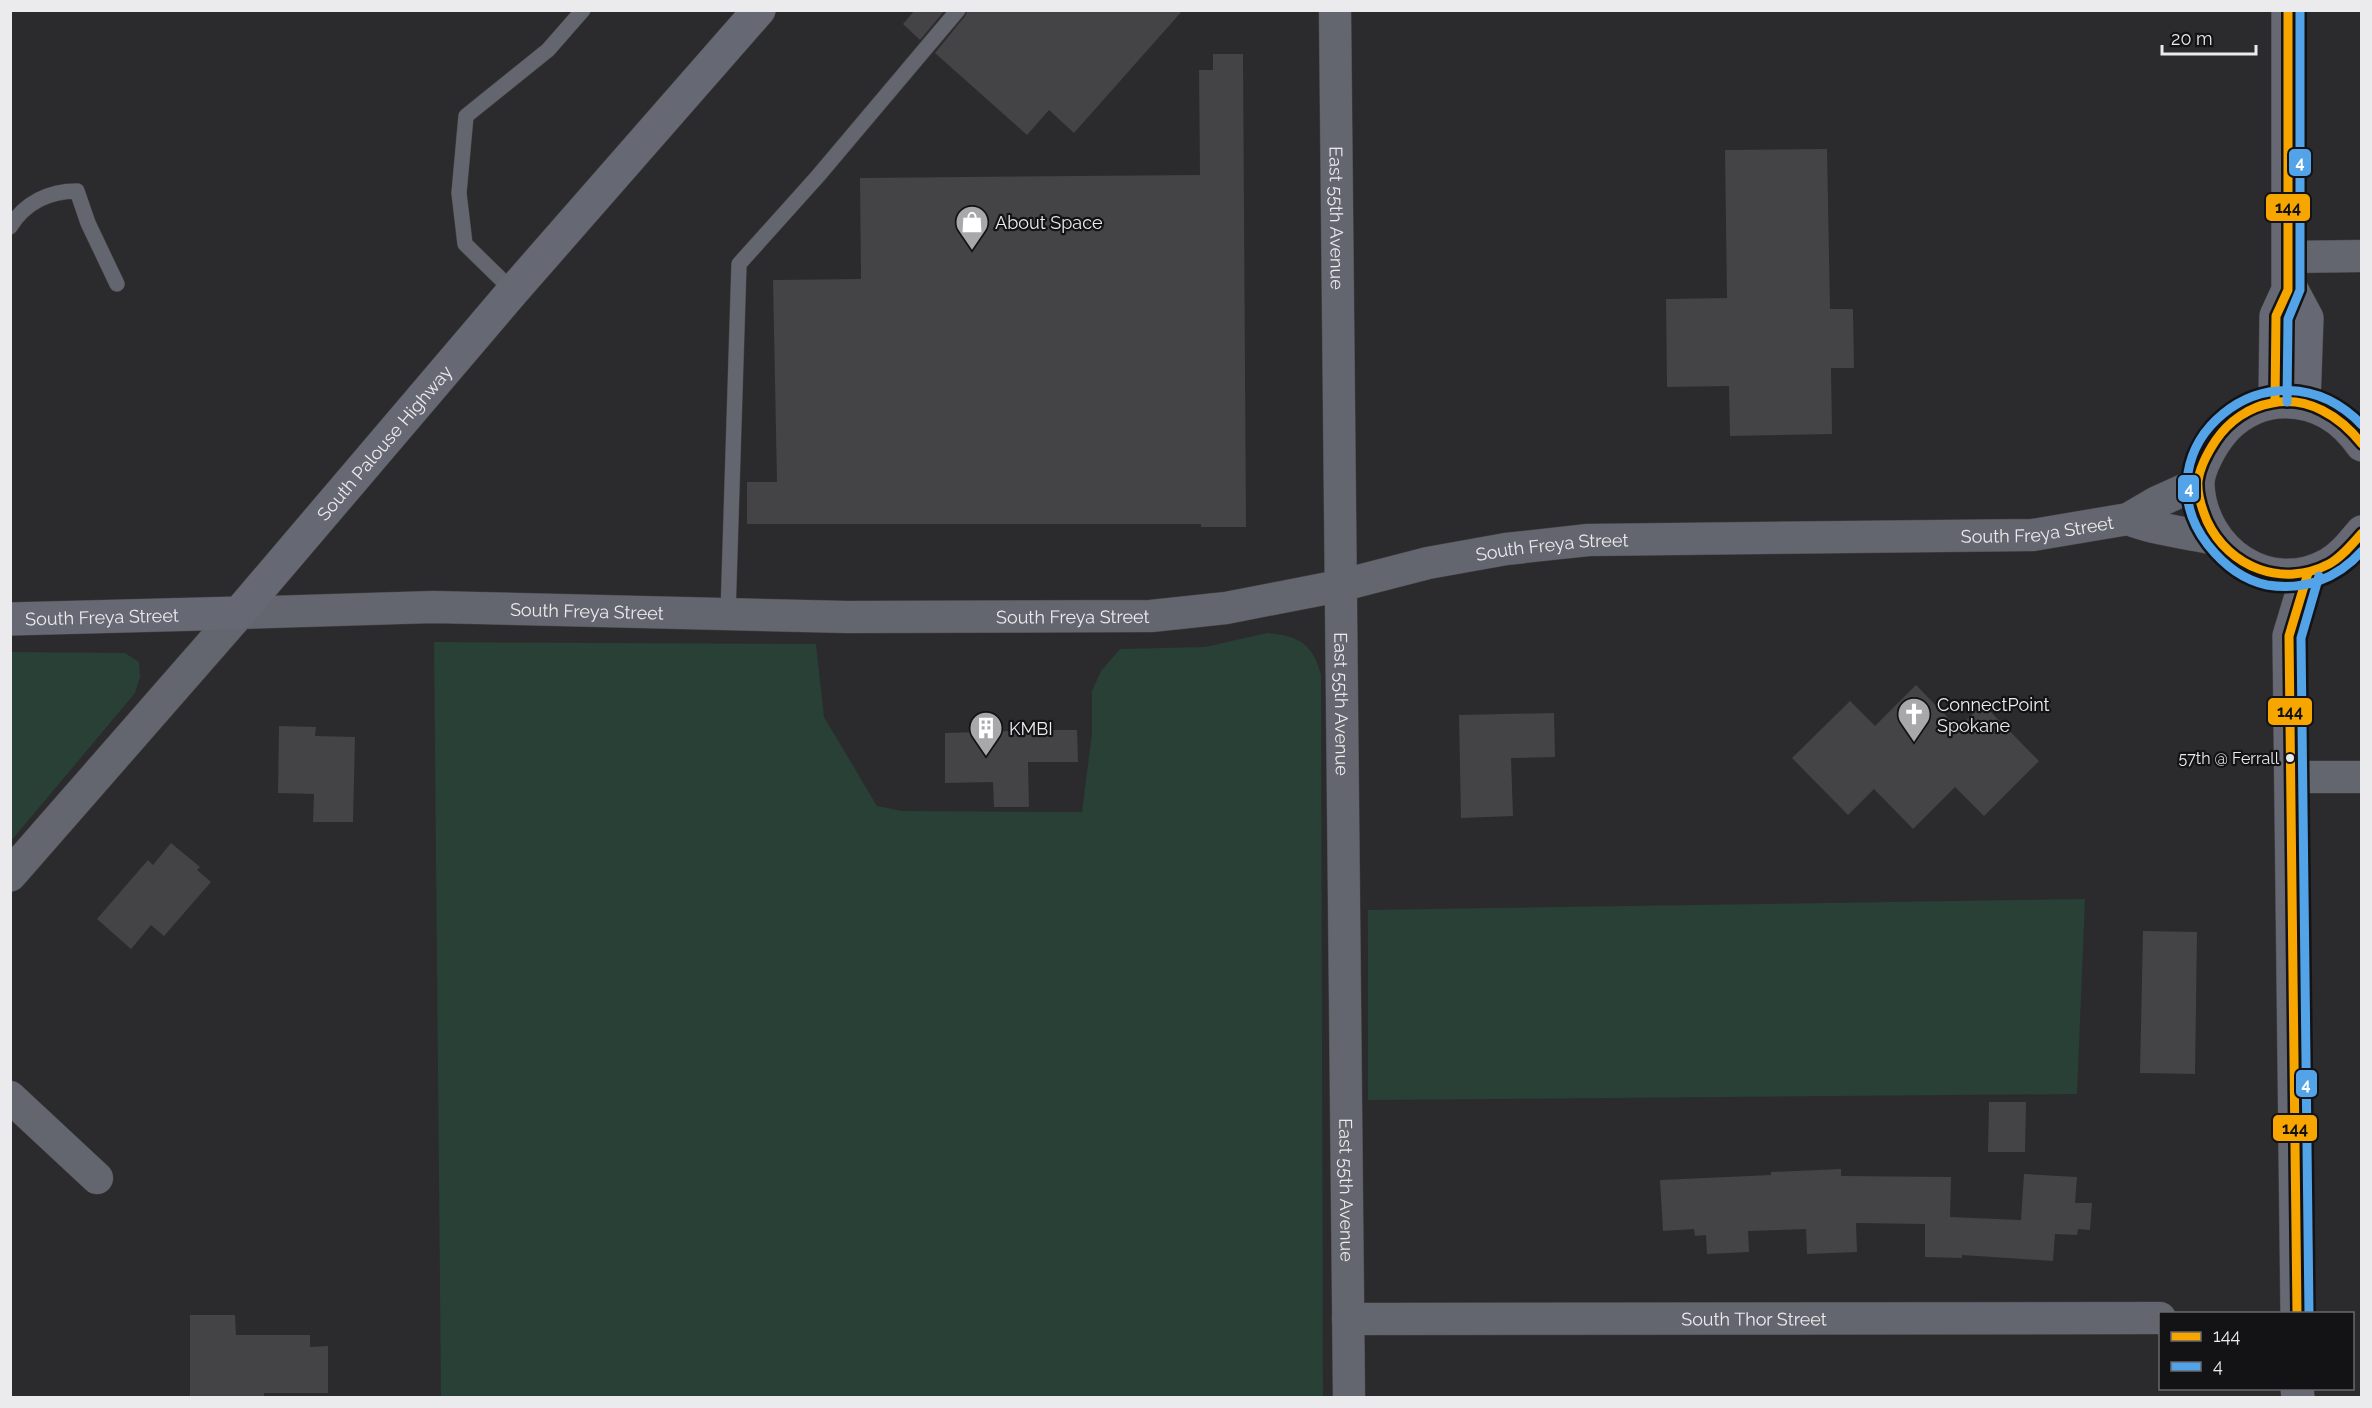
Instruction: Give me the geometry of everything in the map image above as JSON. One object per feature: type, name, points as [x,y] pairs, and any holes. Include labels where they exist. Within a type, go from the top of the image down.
[{"type":"main road","name":"South Palouse Highway","points":[[239,613],[513,291],[759,10]]},
{"type":"main road","points":[[2288,10],[2288,290],[2292,290],[2307,318],[2290,403]]},
{"type":"main road","points":[[2361,446],[2350,429],[2329,412],[2290,403],[2250,409],[2229,423],[2212,443],[2197,484],[2205,517],[2216,539],[2232,555],[2251,567],[2272,574],[2308,573],[2330,564],[2348,550],[2361,532]]},
{"type":"main road","points":[[2297,1312],[2289,636],[2308,573]]},
{"type":"main road","points":[[2272,574],[2277,608],[2289,636]]},
{"type":"main road","name":"South Freya Street","points":[[10,619],[239,613]]},
{"type":"street","name":"East 55th Avenue","points":[[1335,10],[1349,1398]]},
{"type":"street","points":[[2288,256],[2361,256]]},
{"type":"street","name":"South Freya Street","points":[[239,613],[433,607],[846,617],[1151,616],[1226,608],[1340,586],[1428,563],[1506,549],[1588,540],[2033,535],[2128,519],[2157,502],[2197,484]]},
{"type":"street","name":"South Freya Street","points":[[2128,519],[2149,527],[2166,528],[2216,539]]},
{"type":"street","name":"South Palouse Highway","points":[[10,875],[239,613]]},
{"type":"street","points":[[2292,777],[2361,777]]},
{"type":"street","points":[[10,1097],[97,1178]]},
{"type":"street","name":"South Thor Street","points":[[1348,1319],[2159,1318]]},
{"type":"lane","points":[[513,291],[465,244],[459,193],[466,116],[548,50],[582,10]]},
{"type":"lane","points":[[728,614],[739,264],[818,176],[958,10]]},
{"type":"lane","points":[[10,226],[30,203],[64,191],[77,191],[88,223],[117,284]]},
{"type":"green space","points":[[1267,633],[1287,636],[1303,643],[1314,655],[1321,675],[1323,1397],[441,1397],[434,642],[816,644],[824,717],[877,806],[902,811],[1082,812],[1092,733],[1092,691],[1101,671],[1120,649],[1205,647]]},
{"type":"green space","points":[[11,652],[125,653],[139,662],[140,677],[135,693],[11,841]]},
{"type":"green space","points":[[2085,899],[2077,1094],[1368,1100],[1368,910]]},
{"type":"building","points":[[915,10],[945,10],[920,40],[903,24]]},
{"type":"building","points":[[968,10],[1183,10],[1074,133],[1049,110],[1027,135],[935,53]]},
{"type":"building","points":[[1213,54],[1243,54],[1246,527],[1201,527],[1201,524],[747,524],[747,482],[777,482],[773,280],[861,279],[860,178],[1200,175],[1199,70],[1213,70]]},
{"type":"building","points":[[1827,149],[1830,309],[1853,309],[1854,368],[1831,368],[1832,434],[1730,436],[1729,386],[1667,387],[1666,299],[1727,298],[1725,150]]},
{"type":"building","name":"ConnectPoint Spokane","points":[[1916,685],[1958,728],[1983,704],[2039,761],[1984,816],[1955,787],[1913,829],[1874,789],[1848,815],[1792,758],[1850,701],[1875,726]]},
{"type":"building","points":[[1554,713],[1555,757],[1511,758],[1513,816],[1461,818],[1459,715]]},
{"type":"building","points":[[279,726],[316,727],[315,736],[355,737],[353,822],[313,822],[314,794],[278,793]]},
{"type":"building","name":"KMBI","points":[[1077,730],[1078,762],[1028,762],[1029,807],[994,807],[993,782],[945,783],[945,733]]},
{"type":"building","points":[[171,843],[200,867],[197,870],[211,882],[164,936],[151,925],[131,949],[97,919],[148,860],[153,865]]},
{"type":"building","points":[[2143,931],[2197,932],[2195,1074],[2140,1073]]},
{"type":"building","points":[[1989,1102],[2026,1102],[2025,1152],[1988,1152]]},
{"type":"building","points":[[1841,1169],[1841,1176],[1951,1177],[1950,1217],[2021,1220],[2024,1174],[2077,1177],[2075,1203],[2092,1203],[2090,1230],[2078,1229],[2077,1235],[2055,1234],[2053,1261],[1962,1255],[1962,1258],[1925,1257],[1925,1224],[1856,1223],[1857,1252],[1807,1254],[1806,1229],[1748,1231],[1749,1252],[1707,1254],[1706,1235],[1695,1236],[1694,1229],[1663,1231],[1660,1180]]},
{"type":"building","points":[[190,1315],[235,1315],[236,1335],[310,1335],[310,1347],[328,1346],[328,1393],[264,1393],[264,1398],[190,1398]]},
{"type":"transit line","name":"144","points":[[2275,402],[2276,316],[2288,290],[2288,10]]},
{"type":"transit line","name":"4","points":[[2287,402],[2288,319],[2300,290],[2300,10]]},
{"type":"transit line","name":"4","points":[[2362,425],[2326,399],[2289,391],[2254,396],[2223,414],[2200,440],[2188,473],[2190,508],[2208,545],[2227,565],[2258,583],[2294,586],[2319,581],[2342,569],[2362,551]]},
{"type":"transit line","name":"144","points":[[2362,444],[2344,425],[2322,410],[2298,403],[2264,405],[2240,416],[2221,433],[2205,459],[2198,486],[2203,512],[2217,537],[2243,562],[2259,569],[2294,574],[2311,571],[2338,558],[2362,533]]},
{"type":"transit line","name":"144","points":[[2297,1312],[2289,636],[2308,573]]},
{"type":"transit line","name":"4","points":[[2309,1312],[2301,638],[2319,576]]},
{"type":"place","name":"About Space","points":[[972,251]]},
{"type":"place","name":"ConnectPoint Spokane","points":[[1914,743]]},
{"type":"place","name":"KMBI","points":[[986,757]]},
{"type":"place","name":"57th @ Ferrall","points":[[2290,758]]}]
